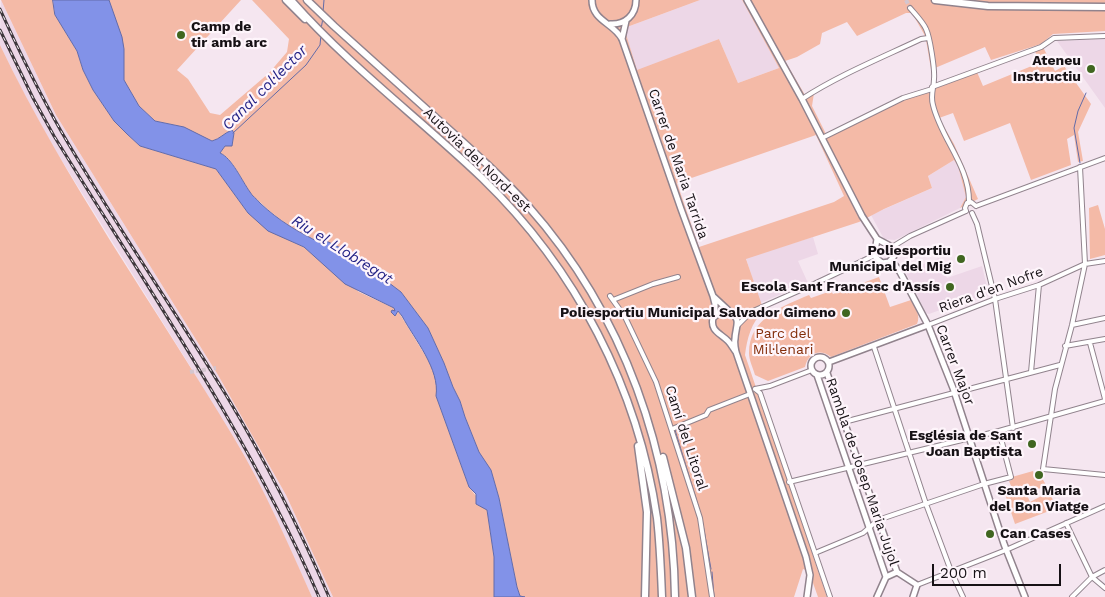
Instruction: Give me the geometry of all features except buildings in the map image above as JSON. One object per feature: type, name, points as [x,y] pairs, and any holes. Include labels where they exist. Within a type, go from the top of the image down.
[{"type":"highway","points":[[286,0],[300,12]]},
{"type":"highway","name":"Autovia del Nord-est","points":[[291,0],[319,31],[481,177],[535,235],[569,282],[597,330],[618,375],[635,420],[654,502],[660,545],[662,597]]},
{"type":"highway","name":"Autovia del Nord-est","points":[[307,0],[518,195],[576,268],[609,324],[632,374],[648,418],[666,490],[672,537],[676,597]]},
{"type":"highway","points":[[935,0],[988,6],[1105,7]]},
{"type":"highway","points":[[648,418],[666,466],[678,514],[688,561],[692,597]]},
{"type":"highway","points":[[635,420],[647,512],[645,597]]},
{"type":"street","points":[[592,0],[595,13],[600,19],[618,31],[622,39]]},
{"type":"street","points":[[607,23],[617,24],[626,20],[634,12],[636,0]]},
{"type":"street","points":[[747,0],[802,99],[862,216],[877,239],[892,247],[894,254],[891,260],[881,262],[876,259],[877,239]]},
{"type":"street","points":[[910,8],[926,29],[934,71],[932,88],[934,110],[952,150],[964,170],[969,203],[966,206],[966,211]]},
{"type":"street","points":[[622,39],[626,20]]},
{"type":"street","points":[[822,138],[903,98],[1041,47],[1054,38],[1105,36]]},
{"type":"street","points":[[802,99],[860,68],[921,39],[928,38]]},
{"type":"street","name":"Carrer de Maria Tarrida","points":[[622,39],[713,296],[715,315]]},
{"type":"street","points":[[976,206],[1105,158]]},
{"type":"street","points":[[1080,167],[1085,264],[1072,325],[1060,365],[1043,469],[1105,475]]},
{"type":"street","points":[[969,203],[974,203],[976,206]]},
{"type":"street","points":[[972,213],[976,210],[976,206]]},
{"type":"street","points":[[892,247],[919,232],[966,211],[972,213],[977,224],[995,300],[1007,378],[1012,428]]},
{"type":"street","points":[[876,247],[886,243]]},
{"type":"street","points":[[720,334],[731,334],[751,312],[875,255]]},
{"type":"street","name":"Carrer Major","points":[[891,260],[900,272],[928,325],[955,392],[1006,550],[1025,597]]},
{"type":"street","name":"Riera d'en Nofre","points":[[829,362],[1039,285],[1085,264],[1105,260]]},
{"type":"street","name":"Camí del Litoral","points":[[678,277],[612,298],[625,317],[646,358],[672,429],[700,518],[712,597]]},
{"type":"street","points":[[1031,372],[1039,285]]},
{"type":"street","name":"Carrer de Maria Tarrida","points":[[713,296],[731,312]]},
{"type":"street","points":[[736,352],[713,326],[712,320],[721,311],[751,312]]},
{"type":"street","points":[[731,312],[737,319],[734,339],[736,352],[808,565],[810,575],[807,597]]},
{"type":"street","points":[[1072,325],[1105,318]]},
{"type":"street","points":[[1066,346],[1105,339]]},
{"type":"street","points":[[789,482],[999,432],[1051,418],[1105,400],[1090,343]]},
{"type":"street","points":[[874,347],[926,504],[951,571],[963,597]]},
{"type":"street","points":[[816,358],[825,358],[829,362],[830,368],[823,376],[817,375],[812,370],[812,363],[816,358]]},
{"type":"street","points":[[844,422],[1060,365]]},
{"type":"street","points":[[672,429],[706,415],[709,410],[749,391],[763,388],[812,370]]},
{"type":"street","name":"Rambla de Josep Maria Jujol","points":[[827,373],[897,572],[917,585]]},
{"type":"street","name":"Rambla de Josep Maria Jujol","points":[[817,375],[886,576],[878,597]]},
{"type":"street","points":[[760,393],[763,388]]},
{"type":"street","points":[[755,389],[760,393],[830,597]]},
{"type":"street","points":[[815,553],[864,533],[878,520],[984,484],[1011,477],[999,432]]},
{"type":"street","points":[[913,597],[917,585],[1006,550],[1105,506]]},
{"type":"street","points":[[1066,523],[1092,576],[1105,588]]},
{"type":"street","points":[[1075,596],[1092,576],[1105,570]]},
{"type":"street","name":"Rambla de Josep Maria Jujol","points":[[886,576],[897,572]]},
{"type":"shaded area","points":[[1,0],[56,115],[218,375],[286,495],[333,597],[312,597],[271,508],[190,366],[52,145],[0,45]]},
{"type":"shaded area","points":[[700,0],[742,0],[779,68],[738,83],[719,39],[637,71],[626,34],[627,27]]},
{"type":"shaded area","name":"Ateneu Instructiu","points":[[1105,39],[1105,108],[1057,41]]},
{"type":"shaded area","points":[[954,160],[958,166],[966,197],[960,208],[895,240],[884,239],[871,215],[932,188],[928,176]]},
{"type":"shaded area","points":[[813,237],[818,254],[798,261],[808,283],[760,303],[746,258]]},
{"type":"shaded area","name":"Escola Sant Francesc d'Assís","points":[[939,258],[947,278],[982,266],[989,295],[952,308],[951,306],[929,314],[926,313],[905,271]]},
{"type":"green space","points":[[1,0],[53,0],[55,15],[77,51],[83,70],[93,90],[114,121],[140,146],[216,169],[248,213],[289,240],[304,247],[359,292],[394,308],[397,314],[398,311],[433,368],[438,386],[436,396],[469,487],[487,510],[494,557],[494,597],[333,597],[286,495],[218,375],[56,115]]},
{"type":"green space","points":[[109,0],[241,0],[177,70],[188,79],[210,113],[220,115],[269,73],[287,52],[289,39],[252,0],[700,0],[627,27],[626,34],[637,70],[719,39],[738,83],[779,68],[742,0],[1105,0],[1105,31],[1053,34],[1041,44],[991,60],[985,47],[935,68],[936,87],[977,72],[983,86],[1039,63],[1035,51],[1043,47],[1055,71],[1064,66],[1091,104],[1078,132],[1083,161],[1078,162],[1074,135],[1067,139],[1071,165],[1031,180],[1010,123],[964,141],[953,113],[939,118],[954,144],[978,199],[960,208],[966,197],[958,166],[954,160],[928,176],[932,188],[859,222],[746,259],[764,311],[750,331],[745,355],[827,597],[818,597],[813,583],[813,573],[803,569],[794,597],[520,596],[499,498],[491,470],[479,452],[460,401],[428,328],[401,292],[347,251],[322,239],[322,243],[297,230],[282,221],[253,196],[233,165],[220,153],[225,146],[232,145],[234,133],[232,130],[212,141],[175,125],[155,121],[139,106],[124,80],[124,49]],"holes":[[[906,13],[912,13],[926,40],[933,81],[929,89],[904,96],[826,134],[812,106],[814,93],[812,91],[805,95],[785,61],[797,57],[820,44],[822,33],[847,22],[857,36]],[[816,135],[844,196],[834,202],[699,247],[677,183]]]},
{"type":"green space","points":[[0,45],[53,146],[82,195],[245,457],[275,516],[312,597],[0,597]]},
{"type":"green space","points":[[1098,205],[1105,229],[1105,255],[1090,259],[1089,208]]},
{"type":"green space","name":"Parc del Mil·lenari","points":[[879,277],[890,307],[911,300],[918,315],[917,324],[831,357],[823,353],[815,353],[809,358],[805,367],[768,381],[755,375],[749,356],[751,341],[761,322],[769,315],[809,295],[811,298],[831,291],[833,294]]},
{"type":"green space","points":[[1033,471],[1036,480],[1042,478],[1046,485],[1027,495],[1030,502],[1049,492],[1057,508],[1015,524],[1005,494],[998,496],[997,491],[1011,486],[1009,481],[1012,480],[1012,477]]},
{"type":"water","name":"Riu el Llobregat","points":[[53,0],[109,0],[122,37],[124,80],[139,106],[155,121],[184,127],[212,141],[232,130],[234,133],[232,146],[225,146],[220,153],[233,165],[251,193],[260,203],[282,221],[304,235],[321,243],[322,239],[347,251],[401,292],[428,328],[460,401],[479,452],[491,470],[499,498],[517,587],[520,596],[525,597],[494,597],[494,557],[487,510],[476,504],[476,494],[469,487],[436,396],[434,375],[420,345],[402,316],[398,311],[395,316],[391,312],[392,310],[395,311],[394,308],[345,284],[304,247],[268,231],[248,213],[216,169],[140,146],[114,121],[93,90],[83,70],[77,51],[55,15]]},
{"type":"waterway","name":"Canal col·lector","points":[[323,12],[324,0]]},
{"type":"waterway","name":"Canal col·lector","points":[[321,29],[323,18]]},
{"type":"waterway","name":"Canal col·lector","points":[[233,133],[306,65],[320,45],[321,35]]},
{"type":"waterway","points":[[1080,163],[1074,128],[1078,111],[1086,93]]},
{"type":"waterway","points":[[675,430],[701,515]]},
{"type":"waterway","points":[[702,519],[711,569]]},
{"type":"waterway","points":[[712,572],[714,597]]},
{"type":"tunnel","points":[[906,0],[910,8]]},
{"type":"tunnel","points":[[190,372],[216,368]]},
{"type":"railway","points":[[0,9],[29,71],[61,131],[101,198],[206,362],[268,469],[294,519],[329,597]]},
{"type":"railway","points":[[0,30],[54,136],[195,362],[261,477],[319,597]]},
{"type":"place","name":"Camp de tir amb arc","points":[[181,35]]},
{"type":"place","name":"Ateneu Instructiu","points":[[1091,69]]},
{"type":"place","name":"Poliesportiu Municipal del Mig","points":[[961,259]]},
{"type":"place","name":"Escola Sant Francesc d'Assís","points":[[950,287]]},
{"type":"place","name":"Poliesportiu Municipal Salvador Gimeno","points":[[846,313]]},
{"type":"place","name":"Església de Sant Joan Baptista","points":[[1032,444]]},
{"type":"place","name":"Santa Maria del Bon Viatge","points":[[1039,475]]},
{"type":"place","name":"Can Cases","points":[[990,534]]}]
